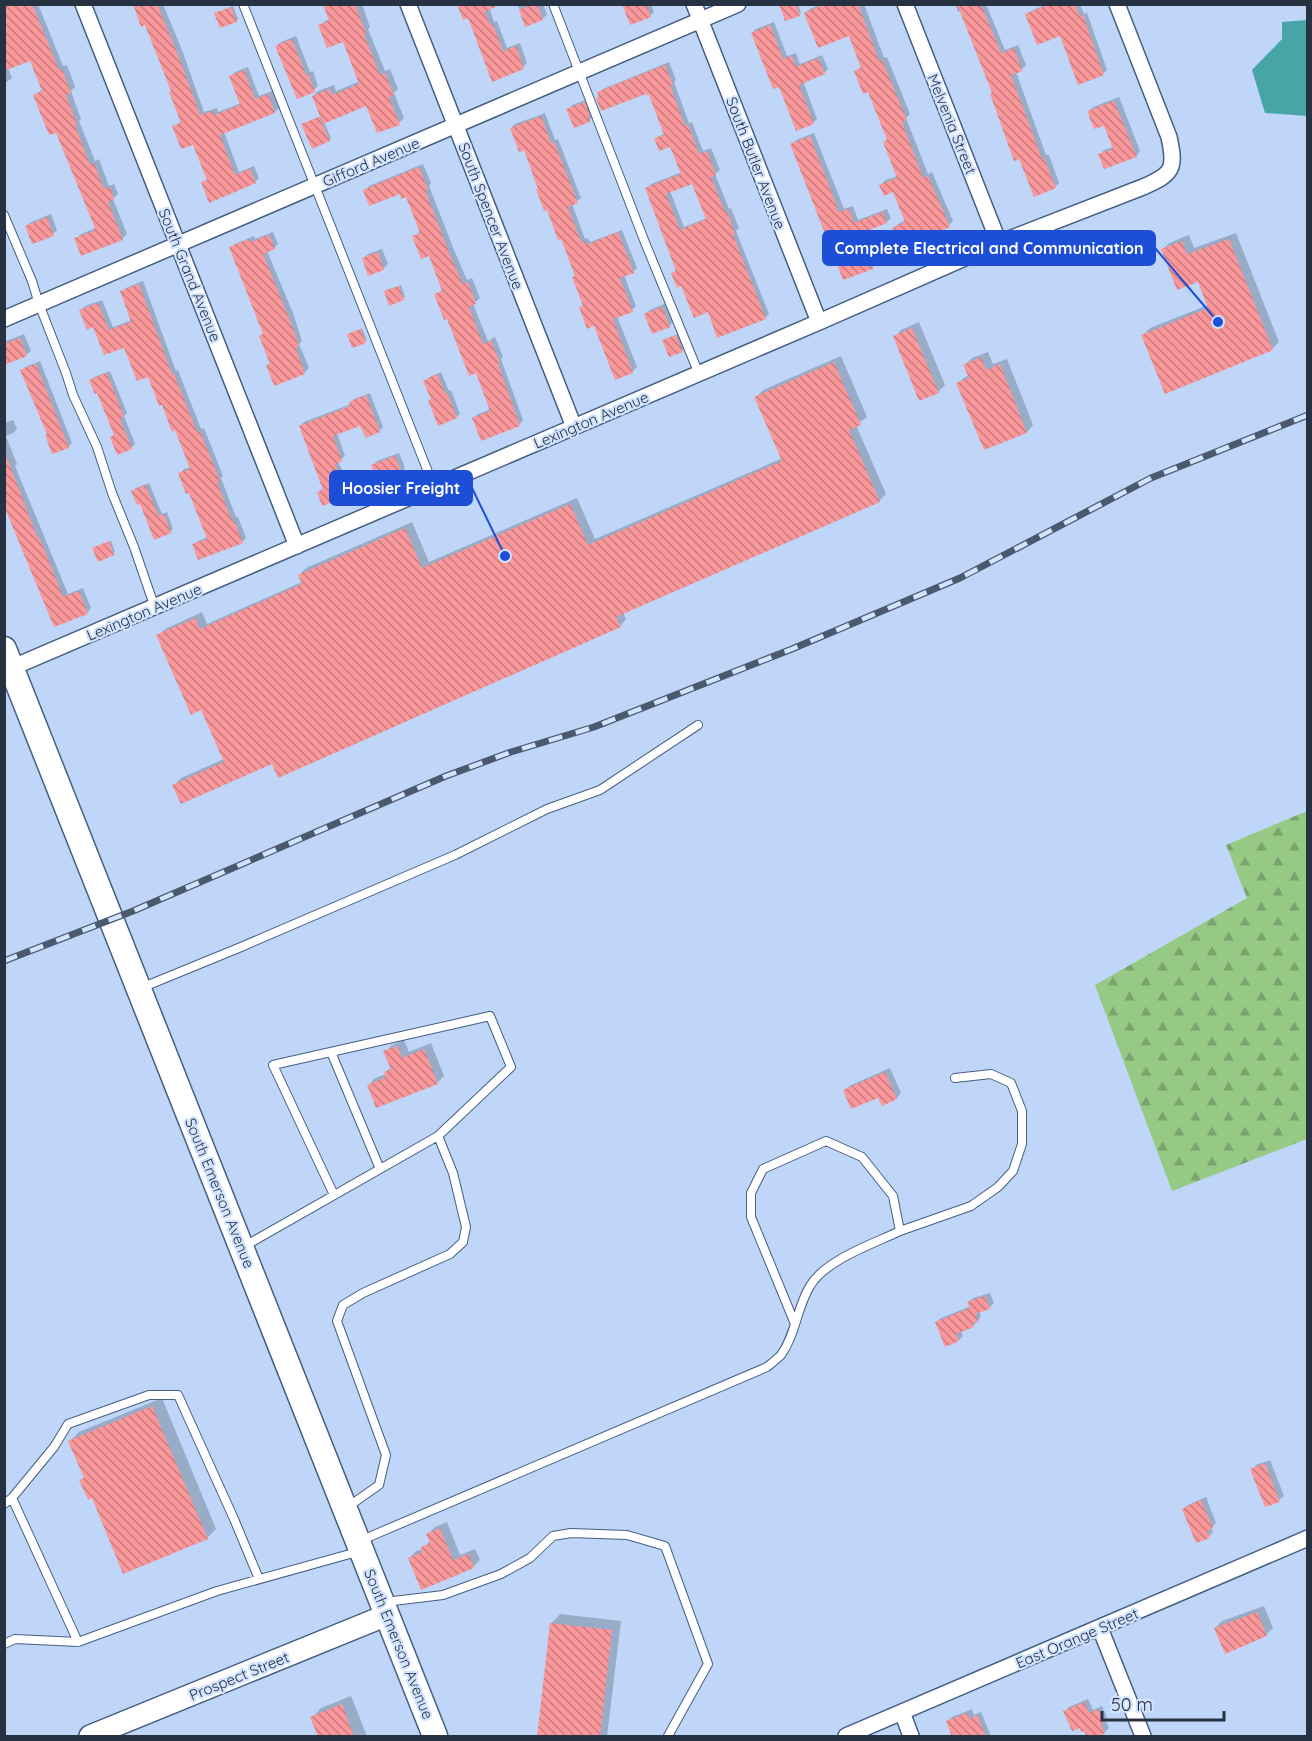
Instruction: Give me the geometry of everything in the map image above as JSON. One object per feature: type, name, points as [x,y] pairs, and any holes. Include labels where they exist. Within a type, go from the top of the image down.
[{"type":"main road","name":"South Emerson Avenue","points":[[7,663],[139,989],[435,1737]]},
{"type":"main road","name":"Prospect Street","points":[[90,1737],[128,1726],[384,1609]]},
{"type":"street","name":"South Grand Avenue","points":[[83,4],[297,546]]},
{"type":"street","name":"South Spencer Avenue","points":[[408,4],[574,427]]},
{"type":"street","name":"South Butler Avenue","points":[[694,4],[819,322]]},
{"type":"street","name":"Gifford Avenue","points":[[4,319],[738,4]]},
{"type":"street","name":"Melvenia Street","points":[[905,4],[999,243]]},
{"type":"street","name":"Lexington Avenue","points":[[7,663],[154,608],[999,243],[1165,176],[1173,165],[1169,137],[1117,4]]},
{"type":"street","name":"East Orange Street","points":[[846,1737],[1308,1538]]},
{"type":"street","points":[[1100,1628],[1143,1737]]},
{"type":"street","points":[[902,1712],[911,1737]]},
{"type":"lane","points":[[243,4],[434,488]]},
{"type":"lane","points":[[553,4],[644,240],[699,374]]},
{"type":"lane","points":[[4,215],[32,281],[73,395],[97,447],[154,608]]},
{"type":"lane","points":[[139,989],[455,855],[547,809],[600,790],[698,725]]},
{"type":"lane","points":[[242,1248],[438,1136],[511,1067],[490,1016],[273,1065],[334,1195]]},
{"type":"lane","points":[[331,1052],[380,1169]]},
{"type":"lane","points":[[4,1644],[15,1639],[78,1642],[217,1591],[360,1546],[767,1367],[781,1355],[792,1335],[809,1287],[820,1272],[833,1263],[900,1231],[971,1206],[998,1187],[1013,1171],[1022,1144],[1022,1111],[1011,1083],[991,1074],[955,1078]]},
{"type":"lane","points":[[345,1509],[379,1485],[386,1455],[337,1321],[343,1305],[363,1293],[450,1254],[463,1242],[466,1227],[453,1173],[438,1136]]},
{"type":"lane","points":[[795,1324],[752,1216],[751,1193],[763,1169],[826,1141],[862,1157],[893,1196],[900,1231]]},
{"type":"lane","points":[[4,1504],[12,1498],[54,1447],[68,1424],[149,1395],[178,1395],[259,1579]]},
{"type":"lane","points":[[12,1498],[78,1642]]},
{"type":"lane","points":[[384,1609],[443,1596],[501,1574],[530,1558],[553,1536],[571,1533],[627,1535],[665,1546],[708,1664],[668,1737]]},
{"type":"green space","points":[[1307,811],[1307,1139],[1172,1191],[1095,985],[1247,898],[1226,845]]},
{"type":"shaded area","points":[[1307,20],[1307,116],[1265,113],[1252,70],[1282,39],[1282,22]]},
{"type":"building","points":[[4,4],[32,4],[71,93],[66,95],[90,165],[94,163],[104,189],[110,187],[114,200],[108,202],[123,240],[81,256],[74,238],[94,231],[95,228],[56,133],[49,135],[33,95],[42,91],[30,61],[4,71]]},
{"type":"building","points":[[133,4],[157,4],[200,115],[212,111],[214,115],[240,105],[229,76],[244,70],[255,99],[268,94],[275,113],[220,135],[235,175],[250,169],[256,183],[209,203],[201,182],[207,180],[193,145],[181,149],[172,126],[181,123],[169,92],[171,91],[145,25],[141,27]]},
{"type":"building","points":[[323,4],[355,4],[380,75],[385,73],[394,95],[389,97],[400,125],[377,133],[366,106],[323,124],[312,96],[329,89],[332,95],[359,84],[343,42],[327,48],[318,25],[329,21]]},
{"type":"building","points":[[457,4],[501,4],[485,12],[490,25],[493,24],[503,51],[516,46],[524,69],[492,82],[468,18],[463,20]]},
{"type":"building","points":[[537,4],[543,20],[525,27],[519,10]]},
{"type":"building","points":[[622,4],[646,4],[651,17],[630,25]]},
{"type":"building","points":[[779,4],[796,4],[800,16],[785,21]]},
{"type":"building","points":[[825,4],[858,4],[879,61],[882,60],[907,120],[902,122],[923,178],[928,176],[950,227],[920,239],[924,248],[903,257],[892,228],[905,222],[893,192],[884,196],[879,185],[897,178],[883,142],[887,140],[868,92],[863,94],[854,71],[861,68],[849,36],[818,48],[804,13]]},
{"type":"building","points":[[957,4],[980,4],[1001,53],[1014,48],[1022,71],[1011,75],[1042,159],[1044,158],[1056,188],[1034,197],[1019,159],[1014,161],[990,94],[992,93]]},
{"type":"building","points":[[1050,4],[1075,4],[1080,16],[1083,15],[1104,75],[1078,85],[1060,36],[1037,45],[1025,14]]},
{"type":"building","points":[[231,7],[237,22],[220,28],[214,13]]},
{"type":"building","points":[[770,25],[783,59],[792,56],[796,67],[818,58],[825,74],[799,85],[814,124],[796,131],[779,87],[773,89],[751,33]]},
{"type":"building","points":[[292,39],[315,92],[297,99],[275,46]]},
{"type":"building","points":[[665,65],[685,126],[688,125],[699,154],[707,151],[716,175],[711,177],[725,212],[727,211],[735,234],[733,235],[766,319],[717,338],[708,312],[694,318],[681,286],[677,288],[671,273],[676,271],[645,188],[681,174],[670,147],[659,151],[654,138],[664,135],[649,95],[646,94],[601,111],[596,98],[599,97],[597,92]],"holes":[[[692,184],[706,219],[680,230],[666,194]]]},
{"type":"building","points":[[1114,101],[1137,157],[1104,169],[1098,154],[1113,149],[1104,126],[1094,129],[1087,111]]},
{"type":"building","points":[[585,102],[590,122],[574,128],[566,109]]},
{"type":"building","points":[[541,116],[578,203],[568,207],[581,242],[585,241],[586,245],[618,232],[634,273],[620,278],[633,312],[613,319],[633,373],[615,380],[594,326],[587,329],[579,307],[583,306],[572,277],[575,276],[561,239],[558,240],[547,210],[544,211],[524,150],[519,152],[510,128]]},
{"type":"building","points":[[319,117],[330,141],[312,149],[301,124]]},
{"type":"building","points":[[810,136],[839,212],[849,209],[854,223],[883,212],[887,223],[859,234],[873,269],[843,280],[790,144]]},
{"type":"building","points":[[419,167],[428,189],[425,190],[450,255],[463,284],[468,282],[476,304],[469,307],[483,344],[491,341],[520,426],[481,441],[472,418],[490,411],[476,373],[469,376],[447,319],[444,320],[434,294],[442,291],[429,256],[421,259],[412,236],[420,233],[406,197],[401,199],[400,194],[369,206],[363,190]]},
{"type":"building","points":[[47,217],[54,236],[32,244],[25,226]]},
{"type":"building","points":[[269,235],[275,249],[263,254],[299,346],[296,348],[305,374],[274,386],[266,365],[270,364],[259,336],[263,334],[229,247],[249,239],[251,242]]},
{"type":"building","points":[[1229,239],[1273,350],[1165,394],[1141,335],[1208,308],[1198,282],[1177,290],[1161,249],[1182,241],[1187,254]]},
{"type":"building","points":[[378,252],[384,270],[368,276],[362,258]]},
{"type":"building","points":[[139,284],[172,374],[174,374],[197,432],[200,431],[220,481],[217,482],[243,543],[198,560],[192,544],[207,539],[189,493],[186,494],[178,473],[190,469],[175,430],[172,432],[148,377],[137,381],[124,348],[104,355],[93,327],[87,330],[79,310],[98,303],[109,330],[131,322],[120,291]]},
{"type":"building","points":[[399,286],[404,300],[389,306],[384,291]]},
{"type":"building","points":[[662,307],[670,327],[652,334],[644,314]]},
{"type":"building","points":[[912,328],[939,393],[919,401],[893,336]]},
{"type":"building","points":[[361,329],[366,343],[352,348],[347,334]]},
{"type":"building","points":[[676,335],[683,352],[669,357],[662,340]]},
{"type":"building","points":[[20,338],[27,356],[4,365],[4,344]]},
{"type":"building","points":[[981,357],[986,370],[1000,364],[1027,433],[984,450],[956,383],[969,378],[963,365]]},
{"type":"building","points":[[834,362],[861,425],[849,430],[880,502],[616,617],[621,627],[278,778],[272,764],[181,804],[172,785],[224,762],[201,710],[191,715],[156,635],[195,618],[200,629],[302,584],[298,575],[405,528],[422,568],[570,504],[588,545],[782,461],[754,397]]},
{"type":"building","points":[[36,364],[69,448],[52,454],[45,435],[47,434],[20,370]]},
{"type":"building","points":[[107,373],[124,417],[120,419],[132,449],[117,455],[110,437],[114,435],[97,393],[95,394],[89,380]]},
{"type":"building","points":[[437,374],[457,418],[438,426],[428,400],[431,399],[423,381]]},
{"type":"building","points":[[366,395],[380,432],[366,438],[360,426],[333,436],[342,461],[335,464],[348,496],[322,506],[317,492],[323,490],[299,426],[350,406],[349,402]]},
{"type":"building","points":[[6,455],[63,597],[79,591],[88,614],[54,627],[4,506]]},
{"type":"building","points":[[395,456],[402,473],[378,482],[371,465]]},
{"type":"building","points":[[145,485],[159,516],[164,514],[171,533],[154,540],[140,504],[137,505],[131,491]]},
{"type":"building","points":[[109,541],[114,555],[98,562],[92,548]]},
{"type":"building","points":[[397,1046],[402,1058],[424,1049],[438,1084],[376,1108],[367,1085],[386,1077],[384,1072],[391,1069],[383,1051]]},
{"type":"building","points":[[885,1072],[897,1099],[882,1106],[878,1098],[851,1109],[843,1090]]},
{"type":"building","points":[[985,1296],[990,1309],[975,1314],[978,1321],[972,1324],[974,1327],[956,1334],[959,1341],[945,1347],[935,1322],[970,1308],[967,1302]]},
{"type":"building","points":[[152,1406],[208,1539],[123,1574],[92,1498],[88,1500],[79,1480],[84,1478],[68,1441]]},
{"type":"building","points":[[1265,1463],[1280,1502],[1265,1507],[1250,1469]]},
{"type":"building","points":[[1201,1500],[1213,1528],[1207,1531],[1210,1538],[1196,1543],[1182,1509]]},
{"type":"building","points":[[440,1528],[453,1560],[469,1554],[474,1568],[421,1590],[408,1558],[422,1552],[421,1547],[430,1543],[426,1534]]},
{"type":"building","points":[[1257,1612],[1267,1636],[1225,1654],[1214,1628]]},
{"type":"building","points":[[550,1623],[612,1630],[600,1737],[537,1737]]},
{"type":"building","points":[[1084,1702],[1089,1713],[1098,1709],[1104,1723],[1101,1724],[1105,1733],[1098,1737],[1087,1737],[1080,1728],[1072,1731],[1063,1711]]},
{"type":"building","points":[[342,1704],[354,1737],[318,1737],[310,1717]]},
{"type":"building","points":[[967,1713],[970,1719],[977,1715],[986,1737],[952,1737],[946,1721]]},
{"type":"railway","points":[[4,961],[133,911],[446,776],[511,752],[594,727],[792,649],[960,578],[1151,478],[1308,415]]},
{"type":"place","name":"Complete Electrical and Communication","points":[[1218,322]]},
{"type":"place","name":"Hoosier Freight","points":[[505,556]]}]
